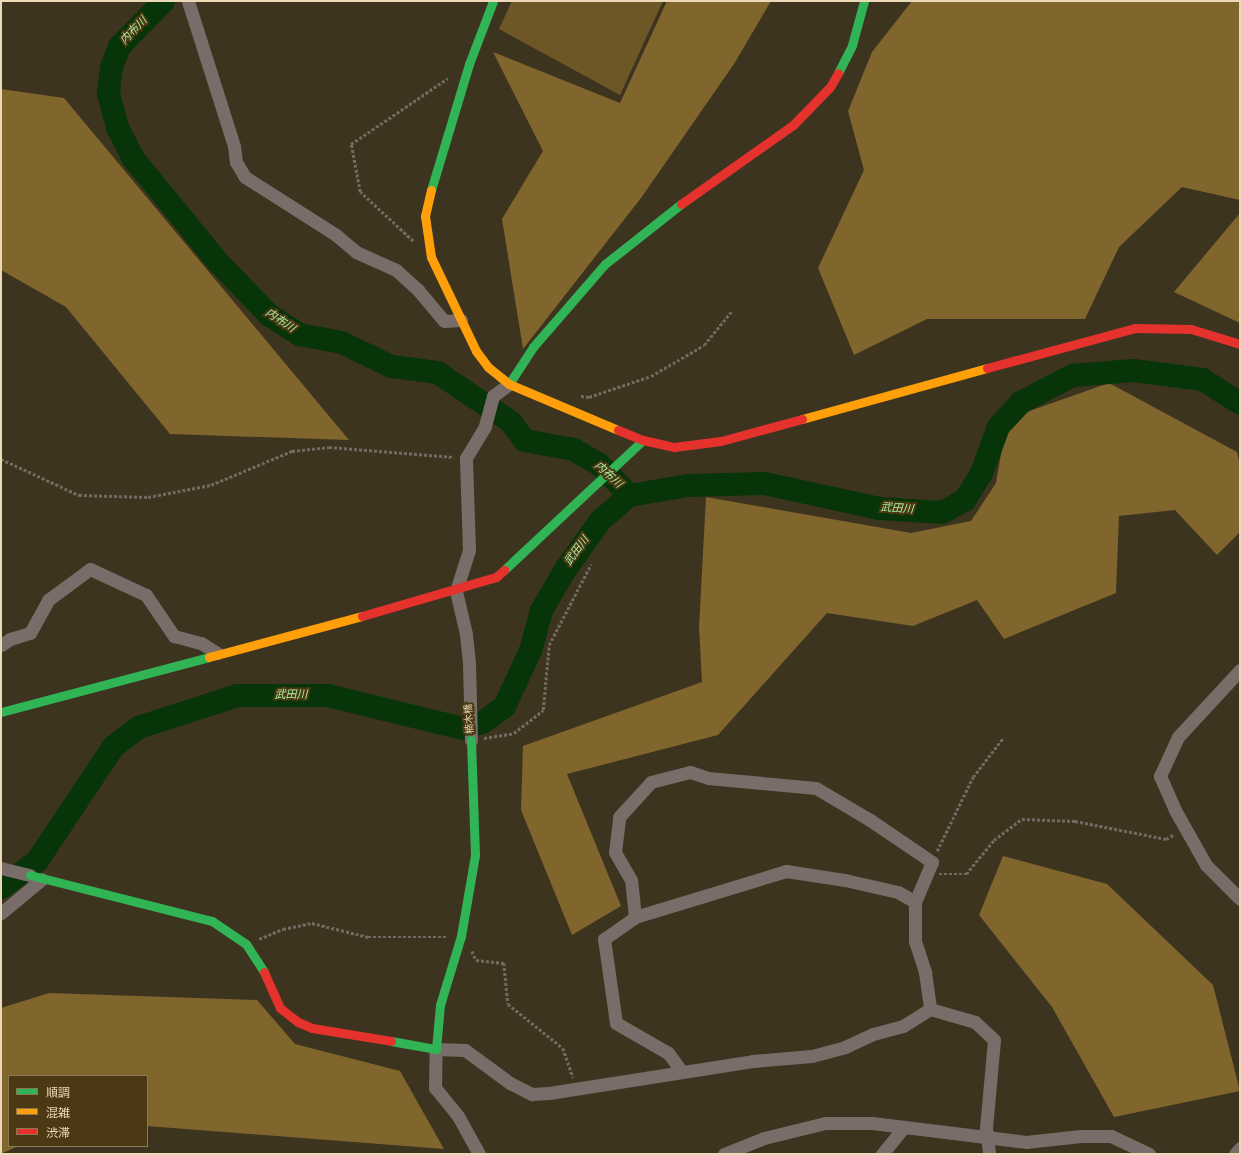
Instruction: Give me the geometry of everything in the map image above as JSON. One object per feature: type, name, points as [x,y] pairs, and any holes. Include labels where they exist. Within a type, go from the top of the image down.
[{"type":"street","points":[[456,591],[469,550],[466,458],[485,426],[493,396],[509,384],[533,347],[605,264],[662,217],[793,125],[830,87],[852,46],[864,1]]},
{"type":"street","points":[[188,2],[234,146],[236,162],[245,177],[336,235],[356,252],[396,270],[418,290],[444,321],[461,320]]},
{"type":"street","points":[[494,4],[469,64],[434,176],[424,216],[431,258],[461,320],[488,368],[509,384],[643,440],[674,446],[721,441],[1135,328],[1191,329],[1240,344]]},
{"type":"street","points":[[1,712],[217,653],[456,591],[496,577],[643,440]]},
{"type":"street","points":[[1,645],[10,639],[30,633],[48,600],[90,569],[146,595],[174,636],[201,643],[217,653]]},
{"type":"street","name":"楠木橋","points":[[456,591],[467,641],[470,679],[468,697],[471,740]]},
{"type":"street","points":[[1240,670],[1178,737],[1160,776],[1185,829],[1206,865],[1240,899]]},
{"type":"street","points":[[471,740],[475,855],[461,936],[440,1005],[436,1049],[435,1088],[458,1116],[479,1154]]},
{"type":"street","points":[[635,917],[631,880],[615,852],[619,817],[651,782],[690,772],[708,778],[816,788],[870,820],[932,862],[914,902],[915,941],[925,972],[930,1009]]},
{"type":"street","points":[[3,868],[212,921],[246,944],[264,972],[280,1008],[298,1022],[312,1028],[436,1049],[465,1050],[510,1083],[532,1094],[577,1089],[753,1061],[812,1056],[845,1047],[874,1034],[903,1026],[930,1009],[975,1022],[994,1040],[986,1128],[989,1154]]},
{"type":"street","points":[[682,1072],[668,1054],[616,1022],[604,938],[635,917],[786,871],[846,880],[898,892],[914,902]]},
{"type":"street","points":[[1,913],[36,877]]},
{"type":"street","points":[[724,1154],[764,1138],[825,1124],[872,1123],[1026,1142],[1081,1136],[1111,1136],[1149,1154]]},
{"type":"street","points":[[882,1154],[904,1127]]},
{"type":"street","points":[[1235,1154],[1240,1148]]},
{"type":"path","points":[[414,242],[360,192],[351,144],[449,77]]},
{"type":"path","points":[[574,396],[589,397],[651,376],[704,346],[730,312]]},
{"type":"path","points":[[1,459],[79,495],[148,497],[211,485],[292,451],[329,447],[372,449],[466,458]]},
{"type":"path","points":[[471,740],[514,733],[543,710],[549,645],[591,564]]},
{"type":"path","points":[[932,862],[973,777],[1003,738]]},
{"type":"path","points":[[926,875],[966,874],[994,840],[1022,818],[1075,821],[1166,839],[1185,829]]},
{"type":"path","points":[[246,944],[283,929],[312,923],[368,937],[416,939],[467,936],[476,960],[504,963],[508,1004],[563,1048],[577,1089]]},
{"type":"shaded area","points":[[512,1],[663,1],[620,95],[499,29]]},
{"type":"shaded area","points":[[667,1],[771,1],[734,64],[641,198],[523,349],[502,219],[543,151],[493,52],[620,103]]},
{"type":"shaded area","points":[[912,1],[1240,1],[1240,200],[1182,187],[1119,247],[1085,319],[927,319],[854,355],[818,268],[864,170],[848,111],[872,52]]},
{"type":"shaded area","points":[[1,89],[64,98],[349,440],[170,434],[66,307],[1,270]]},
{"type":"shaded area","points":[[1240,213],[1240,323],[1174,292]]},
{"type":"shaded area","points":[[1109,383],[1237,452],[1240,465],[1240,532],[1217,555],[1175,510],[1119,516],[1116,593],[1004,639],[977,600],[913,626],[827,613],[718,735],[567,774],[621,906],[572,935],[521,810],[523,746],[702,682],[699,627],[706,497],[911,533],[971,521],[996,483],[1007,419]]},
{"type":"shaded area","points":[[1003,856],[1107,884],[1213,985],[1240,1091],[1114,1117],[1052,1007],[979,915]]},
{"type":"shaded area","points":[[49,993],[257,1000],[295,1044],[400,1071],[444,1149],[148,1126],[148,1075],[8,1075],[8,1147],[16,1147],[1,1154],[1,1008]]},
{"type":"waterway","name":"内布川","points":[[163,1],[119,46],[111,67],[108,93],[117,127],[132,157],[217,261],[268,314],[299,334],[341,342],[391,366],[437,372],[511,422],[524,440],[573,449],[599,464],[629,495]]},
{"type":"waterway","name":"武田川","points":[[1,887],[37,860],[113,746],[138,727],[237,695],[327,695],[462,728],[482,722],[504,706],[530,650],[541,610],[565,569],[600,520],[629,495],[687,485],[764,483],[880,508],[941,512],[964,500],[981,473],[998,426],[1020,402],[1072,375],[1133,370],[1202,379],[1240,403]]},
{"type":"traffic: fast","points":[[431,190],[469,64],[493,1]]},
{"type":"traffic: fast","points":[[838,73],[852,45],[864,1]]},
{"type":"traffic: fast","points":[[509,384],[533,347],[605,264],[681,204]]},
{"type":"traffic: fast","points":[[504,570],[643,440]]},
{"type":"traffic: fast","points":[[1,712],[209,657]]},
{"type":"traffic: fast","points":[[391,1041],[436,1049],[440,1005],[461,936],[475,855],[471,740]]},
{"type":"traffic: fast","points":[[30,875],[212,921],[246,944],[264,972]]},
{"type":"traffic: slow","points":[[431,190],[425,216],[431,257],[476,351],[488,367],[509,384],[618,430]]},
{"type":"traffic: slow","points":[[802,419],[987,368]]},
{"type":"traffic: slow","points":[[209,657],[362,616]]},
{"type":"traffic: jam","points":[[681,204],[793,125],[830,87],[838,73]]},
{"type":"traffic: jam","points":[[987,368],[1135,328],[1191,329],[1240,344]]},
{"type":"traffic: jam","points":[[618,430],[643,440],[674,447],[721,441],[802,419]]},
{"type":"traffic: jam","points":[[362,616],[496,577],[504,570]]},
{"type":"traffic: jam","points":[[264,972],[280,1008],[298,1022],[312,1028],[391,1041]]}]
